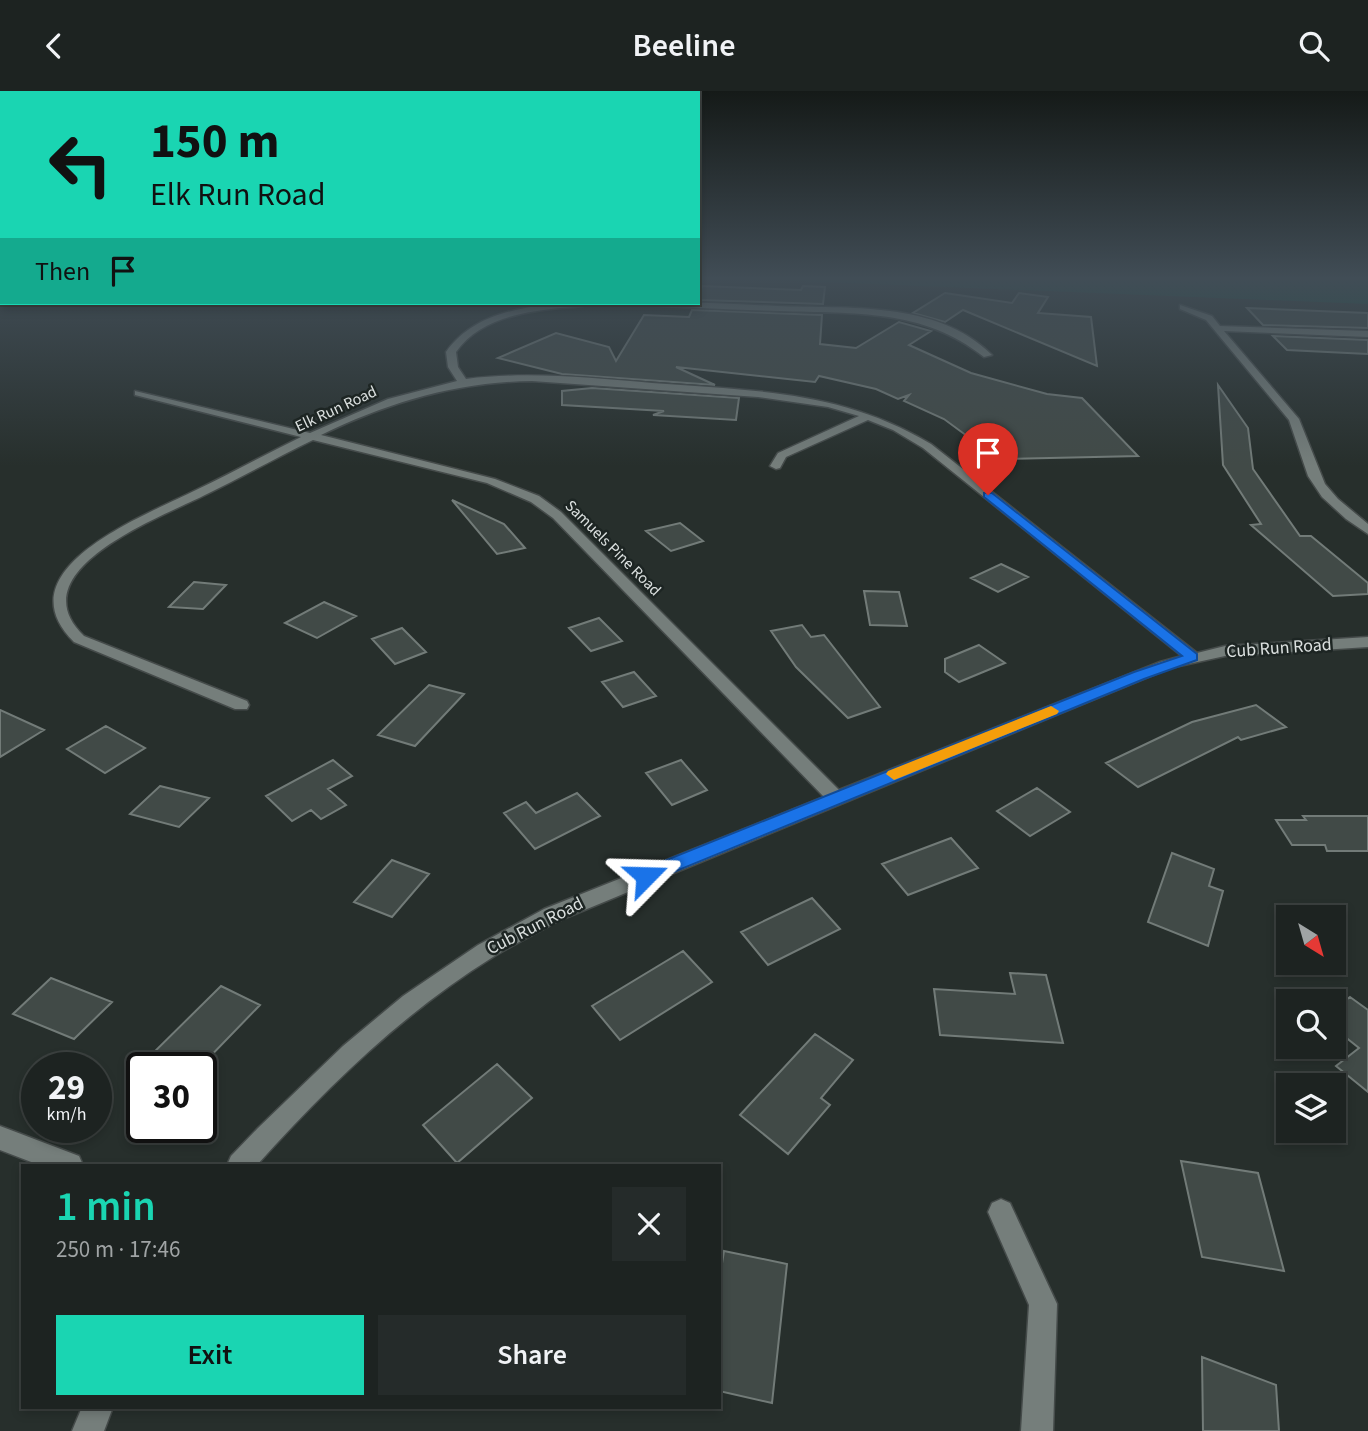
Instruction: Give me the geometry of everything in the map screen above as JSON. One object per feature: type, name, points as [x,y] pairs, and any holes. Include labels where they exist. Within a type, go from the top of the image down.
[{"type":"street","points":[[460,342],[451,352],[453,367],[463,383]]},
{"type":"street","points":[[973,342],[987,355]]},
{"type":"street","points":[[1228,342],[1301,430],[1315,480],[1326,495],[1368,530]]},
{"type":"street","name":"Elk Run Road","points":[[242,705],[79,639],[63,623],[59,614],[59,596],[73,569],[113,537],[314,436],[393,400],[463,383],[524,379],[596,382],[787,398],[832,405],[868,416],[921,442],[1192,657]]},
{"type":"street","name":"Samuels Pine Road","points":[[138,393],[491,481],[521,492],[547,506],[836,798]]},
{"type":"street","points":[[776,465],[782,455],[868,416]]},
{"type":"street","name":"Cub Run Road","points":[[241,1164],[330,1071],[404,1008],[477,956],[551,915],[1165,665],[1192,657],[1225,652],[1368,642]]},
{"type":"street","points":[[0,1138],[67,1164]]},
{"type":"street","points":[[1001,1212],[1043,1304],[1038,1431]]},
{"type":"street","points":[[88,1431],[98,1409]]},
{"type":"building","points":[[536,342],[588,342],[609,347],[616,361],[628,342],[820,342],[820,344],[856,348],[867,342],[914,342],[909,345],[971,373],[1047,394],[1082,398],[1138,456],[1009,459],[998,451],[990,453],[944,419],[904,401],[909,395],[898,399],[876,389],[819,376],[815,382],[676,367],[715,385],[562,374],[498,358]]},
{"type":"building","points":[[1038,342],[1094,342],[1097,366]]},
{"type":"building","points":[[1279,342],[1368,342],[1368,354],[1287,350]]},
{"type":"building","points":[[1218,385],[1248,428],[1253,469],[1300,536],[1311,536],[1368,583],[1368,594],[1333,596],[1251,525],[1261,524],[1223,465]]},
{"type":"building","points":[[592,388],[739,398],[736,420],[653,415],[664,411],[562,405],[562,391]]},
{"type":"building","points":[[452,500],[504,524],[525,548],[497,554]]},
{"type":"building","points":[[680,523],[703,541],[671,551],[646,531]]},
{"type":"building","points":[[1001,564],[1028,577],[998,592],[971,578]]},
{"type":"building","points":[[194,582],[226,585],[203,609],[169,607]]},
{"type":"building","points":[[864,591],[899,592],[907,626],[870,625]]},
{"type":"building","points":[[324,602],[356,616],[317,638],[285,623]]},
{"type":"building","points":[[599,618],[622,641],[591,651],[569,628]]},
{"type":"building","points":[[802,625],[811,637],[824,635],[880,707],[848,718],[796,667],[771,631]]},
{"type":"building","points":[[402,628],[426,652],[395,664],[372,639]]},
{"type":"building","points":[[979,645],[1005,663],[959,682],[945,672],[945,659]]},
{"type":"building","points":[[634,672],[656,696],[623,707],[602,682]]},
{"type":"building","points":[[429,685],[464,694],[415,746],[378,735]]},
{"type":"building","points":[[1256,705],[1286,727],[1241,740],[1238,737],[1138,787],[1106,763],[1192,722]]},
{"type":"building","points":[[0,710],[44,730],[0,757]]},
{"type":"building","points":[[106,726],[145,748],[105,773],[67,749]]},
{"type":"building","points":[[333,760],[352,776],[328,789],[346,805],[321,819],[311,810],[292,821],[266,796]]},
{"type":"building","points":[[681,760],[707,790],[672,805],[646,773]]},
{"type":"building","points":[[160,786],[209,798],[179,827],[130,814]]},
{"type":"building","points":[[1037,788],[1070,812],[1030,836],[997,811]]},
{"type":"building","points":[[577,793],[600,816],[535,849],[504,813],[526,802],[536,813]]},
{"type":"building","points":[[1303,816],[1368,816],[1368,851],[1327,851],[1325,845],[1292,845],[1276,820],[1306,820]]},
{"type":"building","points":[[951,838],[978,868],[908,895],[882,864]]},
{"type":"building","points":[[1172,853],[1214,869],[1209,886],[1223,891],[1208,946],[1148,922]]},
{"type":"building","points":[[392,860],[429,874],[392,917],[354,902]]},
{"type":"building","points":[[812,898],[840,929],[768,965],[741,932]]},
{"type":"building","points":[[683,951],[712,982],[620,1040],[592,1006]]},
{"type":"building","points":[[1010,973],[1046,975],[1063,1043],[940,1035],[934,989],[1015,994]]},
{"type":"building","points":[[51,978],[112,1002],[74,1039],[13,1014]]},
{"type":"building","points":[[221,986],[260,1005],[215,1052],[154,1052]]},
{"type":"building","points":[[1350,997],[1368,1010],[1368,1092],[1336,1066],[1359,1048],[1346,1038],[1346,1000]]},
{"type":"building","points":[[815,1034],[853,1060],[821,1098],[830,1105],[788,1154],[740,1115]]},
{"type":"building","points":[[497,1064],[532,1098],[457,1163],[423,1125]]},
{"type":"building","points":[[1181,1161],[1258,1173],[1284,1271],[1202,1257]]},
{"type":"building","points":[[724,1251],[787,1264],[772,1403],[721,1391],[721,1270]]},
{"type":"building","points":[[1202,1357],[1276,1385],[1279,1431],[1203,1431]]},
{"type":"slow traffic","points":[[894,774],[1051,711]]},
{"type":"route","points":[[646,876],[1139,675],[1192,657],[988,495]]}]
